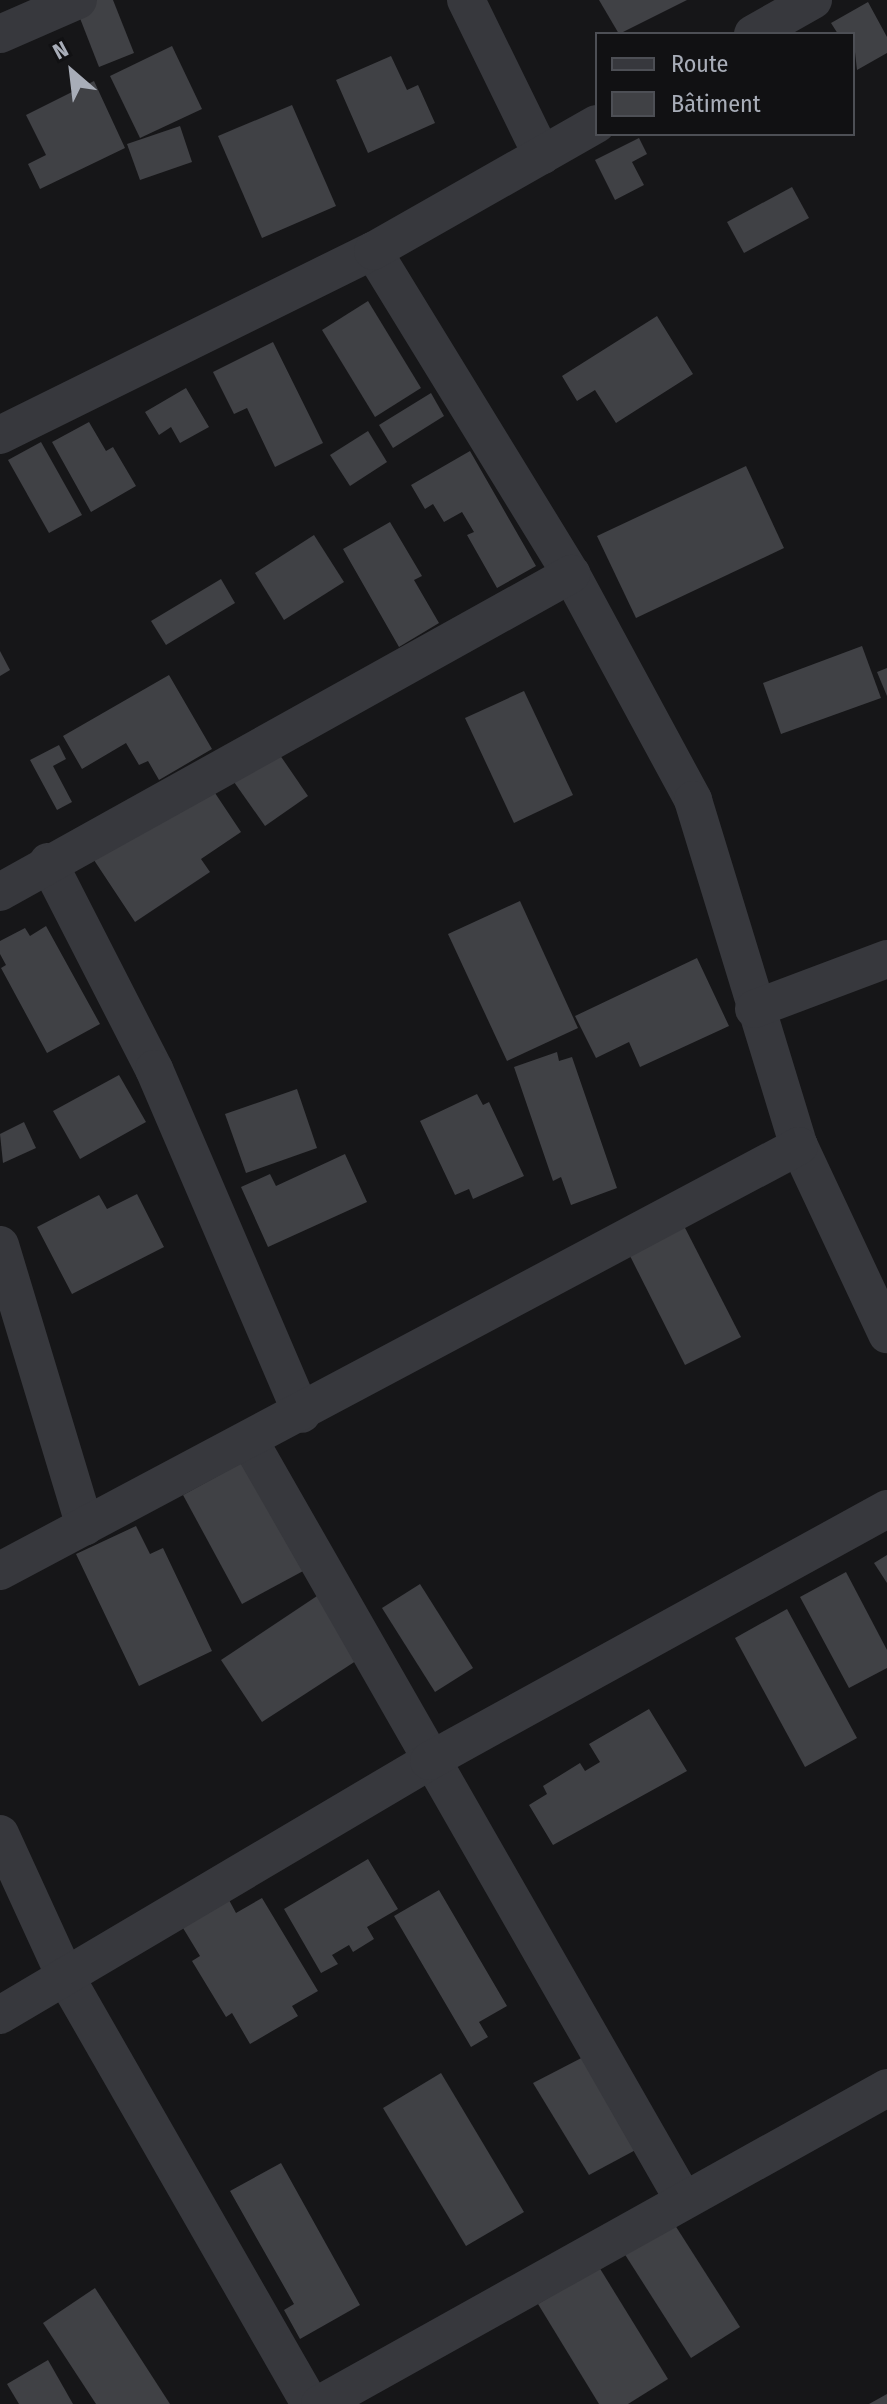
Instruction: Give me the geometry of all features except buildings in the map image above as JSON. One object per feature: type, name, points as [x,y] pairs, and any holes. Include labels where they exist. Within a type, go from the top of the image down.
[{"type":"street","points":[[0,34],[78,0]]},
{"type":"street","points":[[466,0],[542,155]]},
{"type":"street","points":[[757,32],[813,0]]},
{"type":"street","points":[[2,430],[373,251],[595,125]]},
{"type":"street","points":[[373,251],[571,574],[693,800],[754,1009],[799,1146],[887,1334]]},
{"type":"street","points":[[0,892],[48,862],[571,574]]},
{"type":"street","points":[[48,862],[154,1069],[302,1414]]},
{"type":"street","points":[[754,1009],[887,959]]},
{"type":"street","points":[[0,1571],[250,1442],[799,1146]]},
{"type":"street","points":[[0,1245],[85,1526]]},
{"type":"street","points":[[250,1442],[429,1761],[683,2199]]},
{"type":"street","points":[[0,2015],[429,1761],[887,1509]]},
{"type":"street","points":[[0,1834],[65,1976],[310,2404]]},
{"type":"street","points":[[320,2404],[887,2088]]}]
